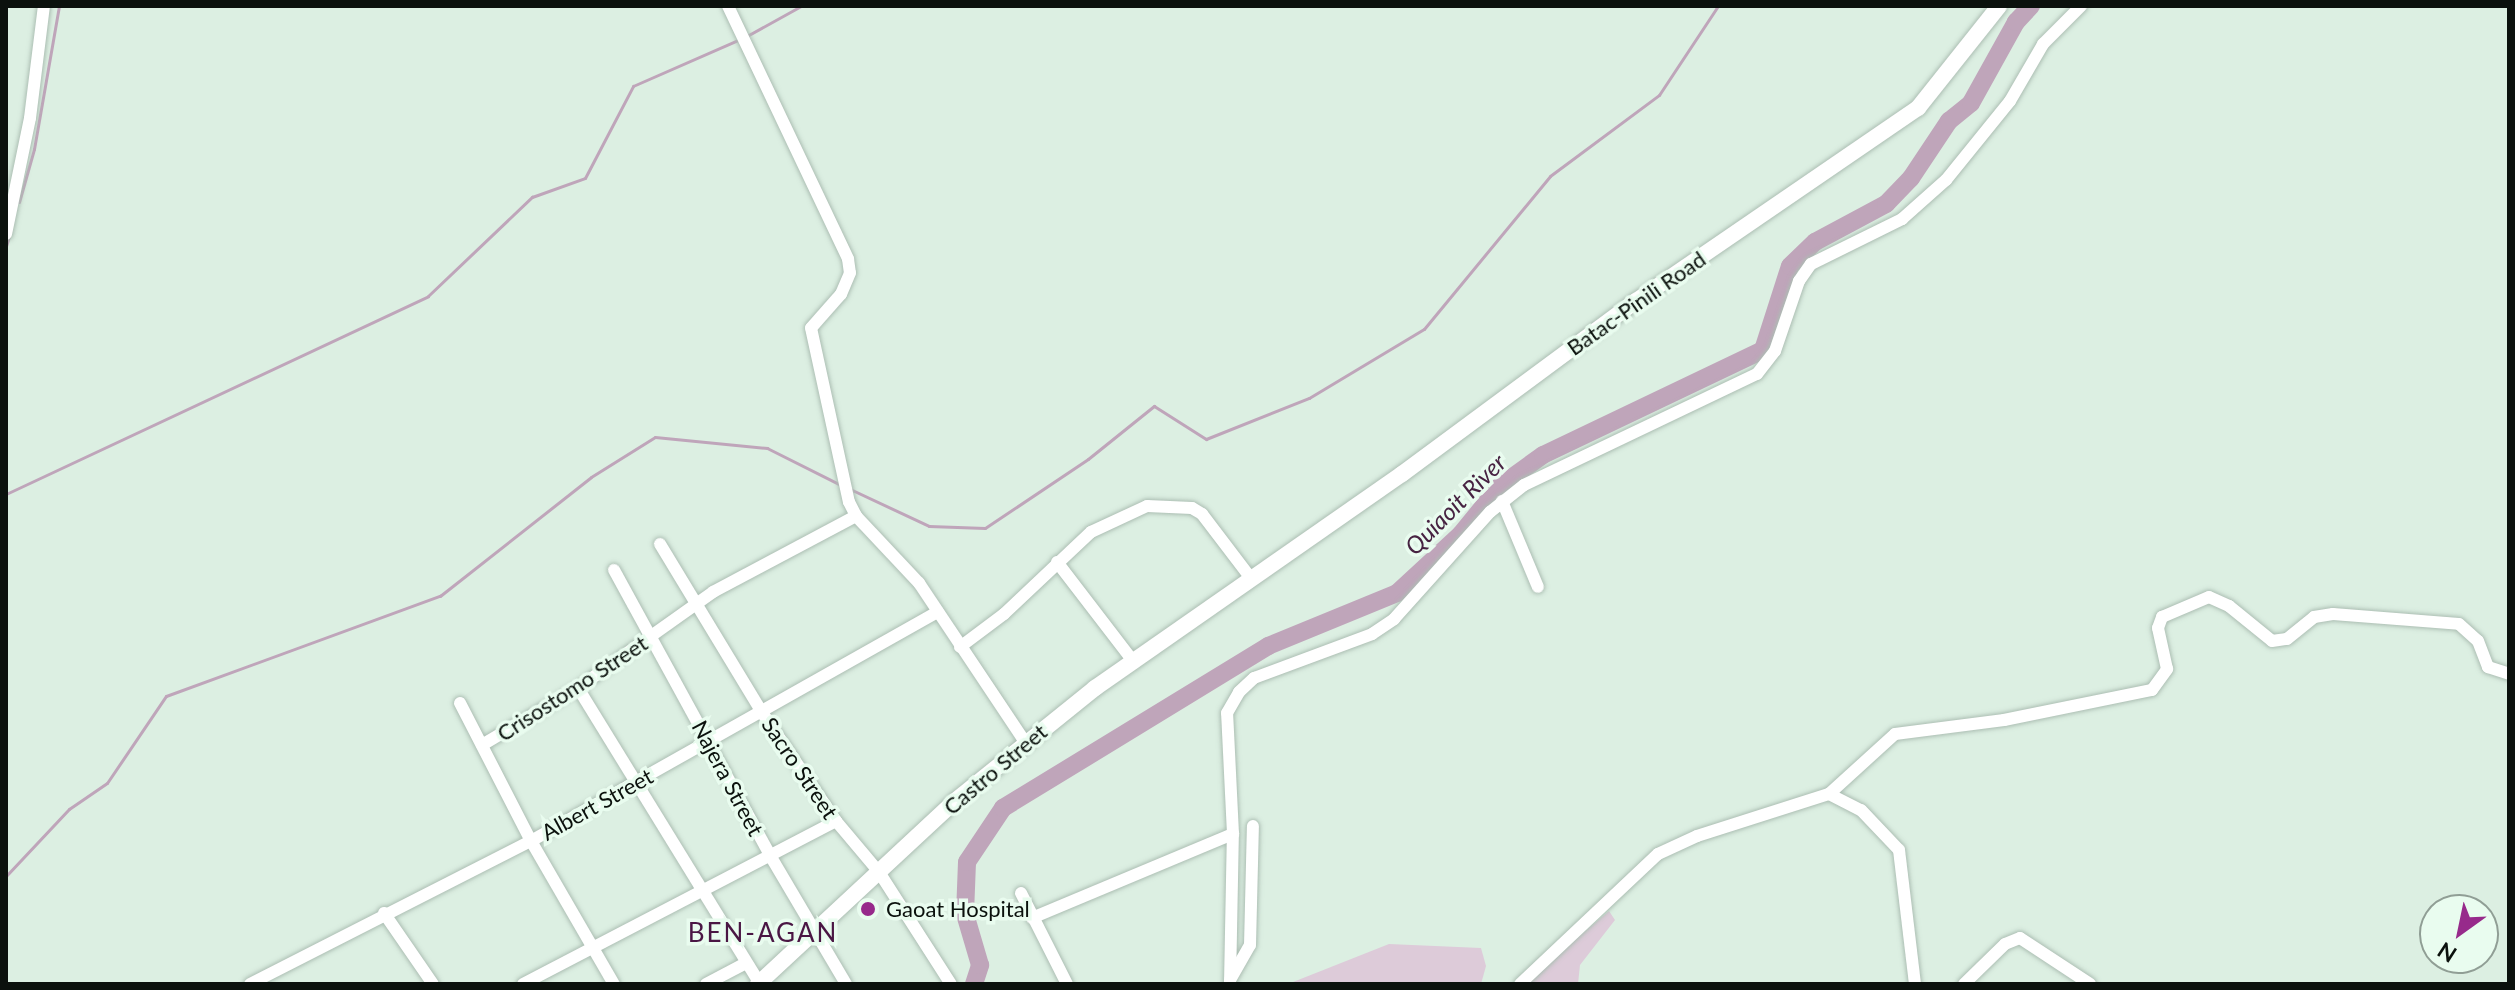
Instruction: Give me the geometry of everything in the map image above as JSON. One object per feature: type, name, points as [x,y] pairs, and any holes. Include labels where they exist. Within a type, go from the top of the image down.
[{"type":"main road","name":"Batac-Pinili Road","points":[[1250,577],[1402,474],[1636,301],[1918,108],[1999,6]]},
{"type":"main road","name":"Castro Street","points":[[759,984],[814,929],[1025,742],[1250,577]]},
{"type":"street","points":[[6,234],[30,118],[44,6]]},
{"type":"street","points":[[728,6],[848,259],[850,273],[841,294],[811,328],[847,493],[856,516],[903,564],[1025,742]]},
{"type":"street","points":[[1230,982],[1233,834],[1227,713],[1239,692],[1254,678],[1372,634],[1394,619],[1502,501],[1524,485],[1757,374],[1775,351],[1799,281],[1811,264],[1902,219],[1925,200],[1981,140],[2043,44],[2081,6]]},
{"type":"street","points":[[1502,501],[1538,587]]},
{"type":"street","points":[[960,647],[1004,614],[1057,562],[1105,523],[1161,504],[1202,514],[1250,577]]},
{"type":"street","name":"Crisostomo Street","points":[[614,984],[531,841],[482,745],[578,688],[694,606],[856,516]]},
{"type":"street","name":"Sacro Street","points":[[660,544],[694,606],[761,711],[836,821],[879,872],[951,984]]},
{"type":"street","points":[[1057,562],[1133,661]]},
{"type":"street","name":"Najera Street","points":[[614,570],[771,857],[846,984]]},
{"type":"street","points":[[1520,984],[1658,854],[1697,836],[1829,794],[1895,734],[2004,720],[2152,690],[2167,669],[2159,622],[2175,608],[2209,597],[2229,606],[2272,641],[2287,639],[2314,617],[2333,614],[2459,624],[2476,638],[2488,667],[2509,674]]},
{"type":"street","name":"Albert Street","points":[[252,984],[384,913],[531,841],[635,784],[707,739],[938,612]]},
{"type":"street","points":[[578,688],[759,984]]},
{"type":"street","points":[[460,703],[482,745]]},
{"type":"street","points":[[1829,794],[1861,810],[1899,850],[1915,984]]},
{"type":"street","points":[[523,984],[836,821]]},
{"type":"street","points":[[1230,982],[1250,945],[1253,826]]},
{"type":"street","points":[[1032,918],[1233,834]]},
{"type":"street","points":[[1021,893],[1067,984]]},
{"type":"street","points":[[384,913],[433,984]]},
{"type":"street","points":[[1964,984],[2005,944],[2020,938],[2090,984]]},
{"type":"street","points":[[706,984],[746,963]]},
{"type":"shaded area","points":[[1609,911],[1615,920],[1580,965],[1578,984],[1523,984]]},
{"type":"shaded area","points":[[1389,944],[1481,948],[1486,966],[1481,984],[1288,984]]},
{"type":"waterway","points":[[19,202],[34,149],[59,6]]},
{"type":"waterway","points":[[745,37],[801,6]]},
{"type":"waterway","points":[[850,489],[929,526],[985,528],[1088,459],[1154,406],[1206,439],[1309,398],[1424,329],[1550,176],[1659,95],[1718,6]]},
{"type":"waterway","name":"Quiaoit River","points":[[974,984],[980,965],[965,914],[967,862],[1003,808],[1268,646],[1397,593],[1461,534],[1500,486],[1543,455],[1763,350],[1790,266],[1815,242],[1886,204],[1911,178],[1949,121],[1971,103],[2016,22],[2031,6]]},
{"type":"waterway","points":[[6,494],[428,296],[532,197],[585,178],[633,86],[738,40]]},
{"type":"waterway","points":[[6,246],[9,236]]},
{"type":"waterway","points":[[6,876],[69,809],[107,783],[166,696],[440,596],[591,477],[655,437],[767,448],[843,486]]},
{"type":"place","name":"Gaoat Hospital","points":[[868,909]]},
{"type":"district","name":"BEN-AGAN","points":[[763,933]]}]
